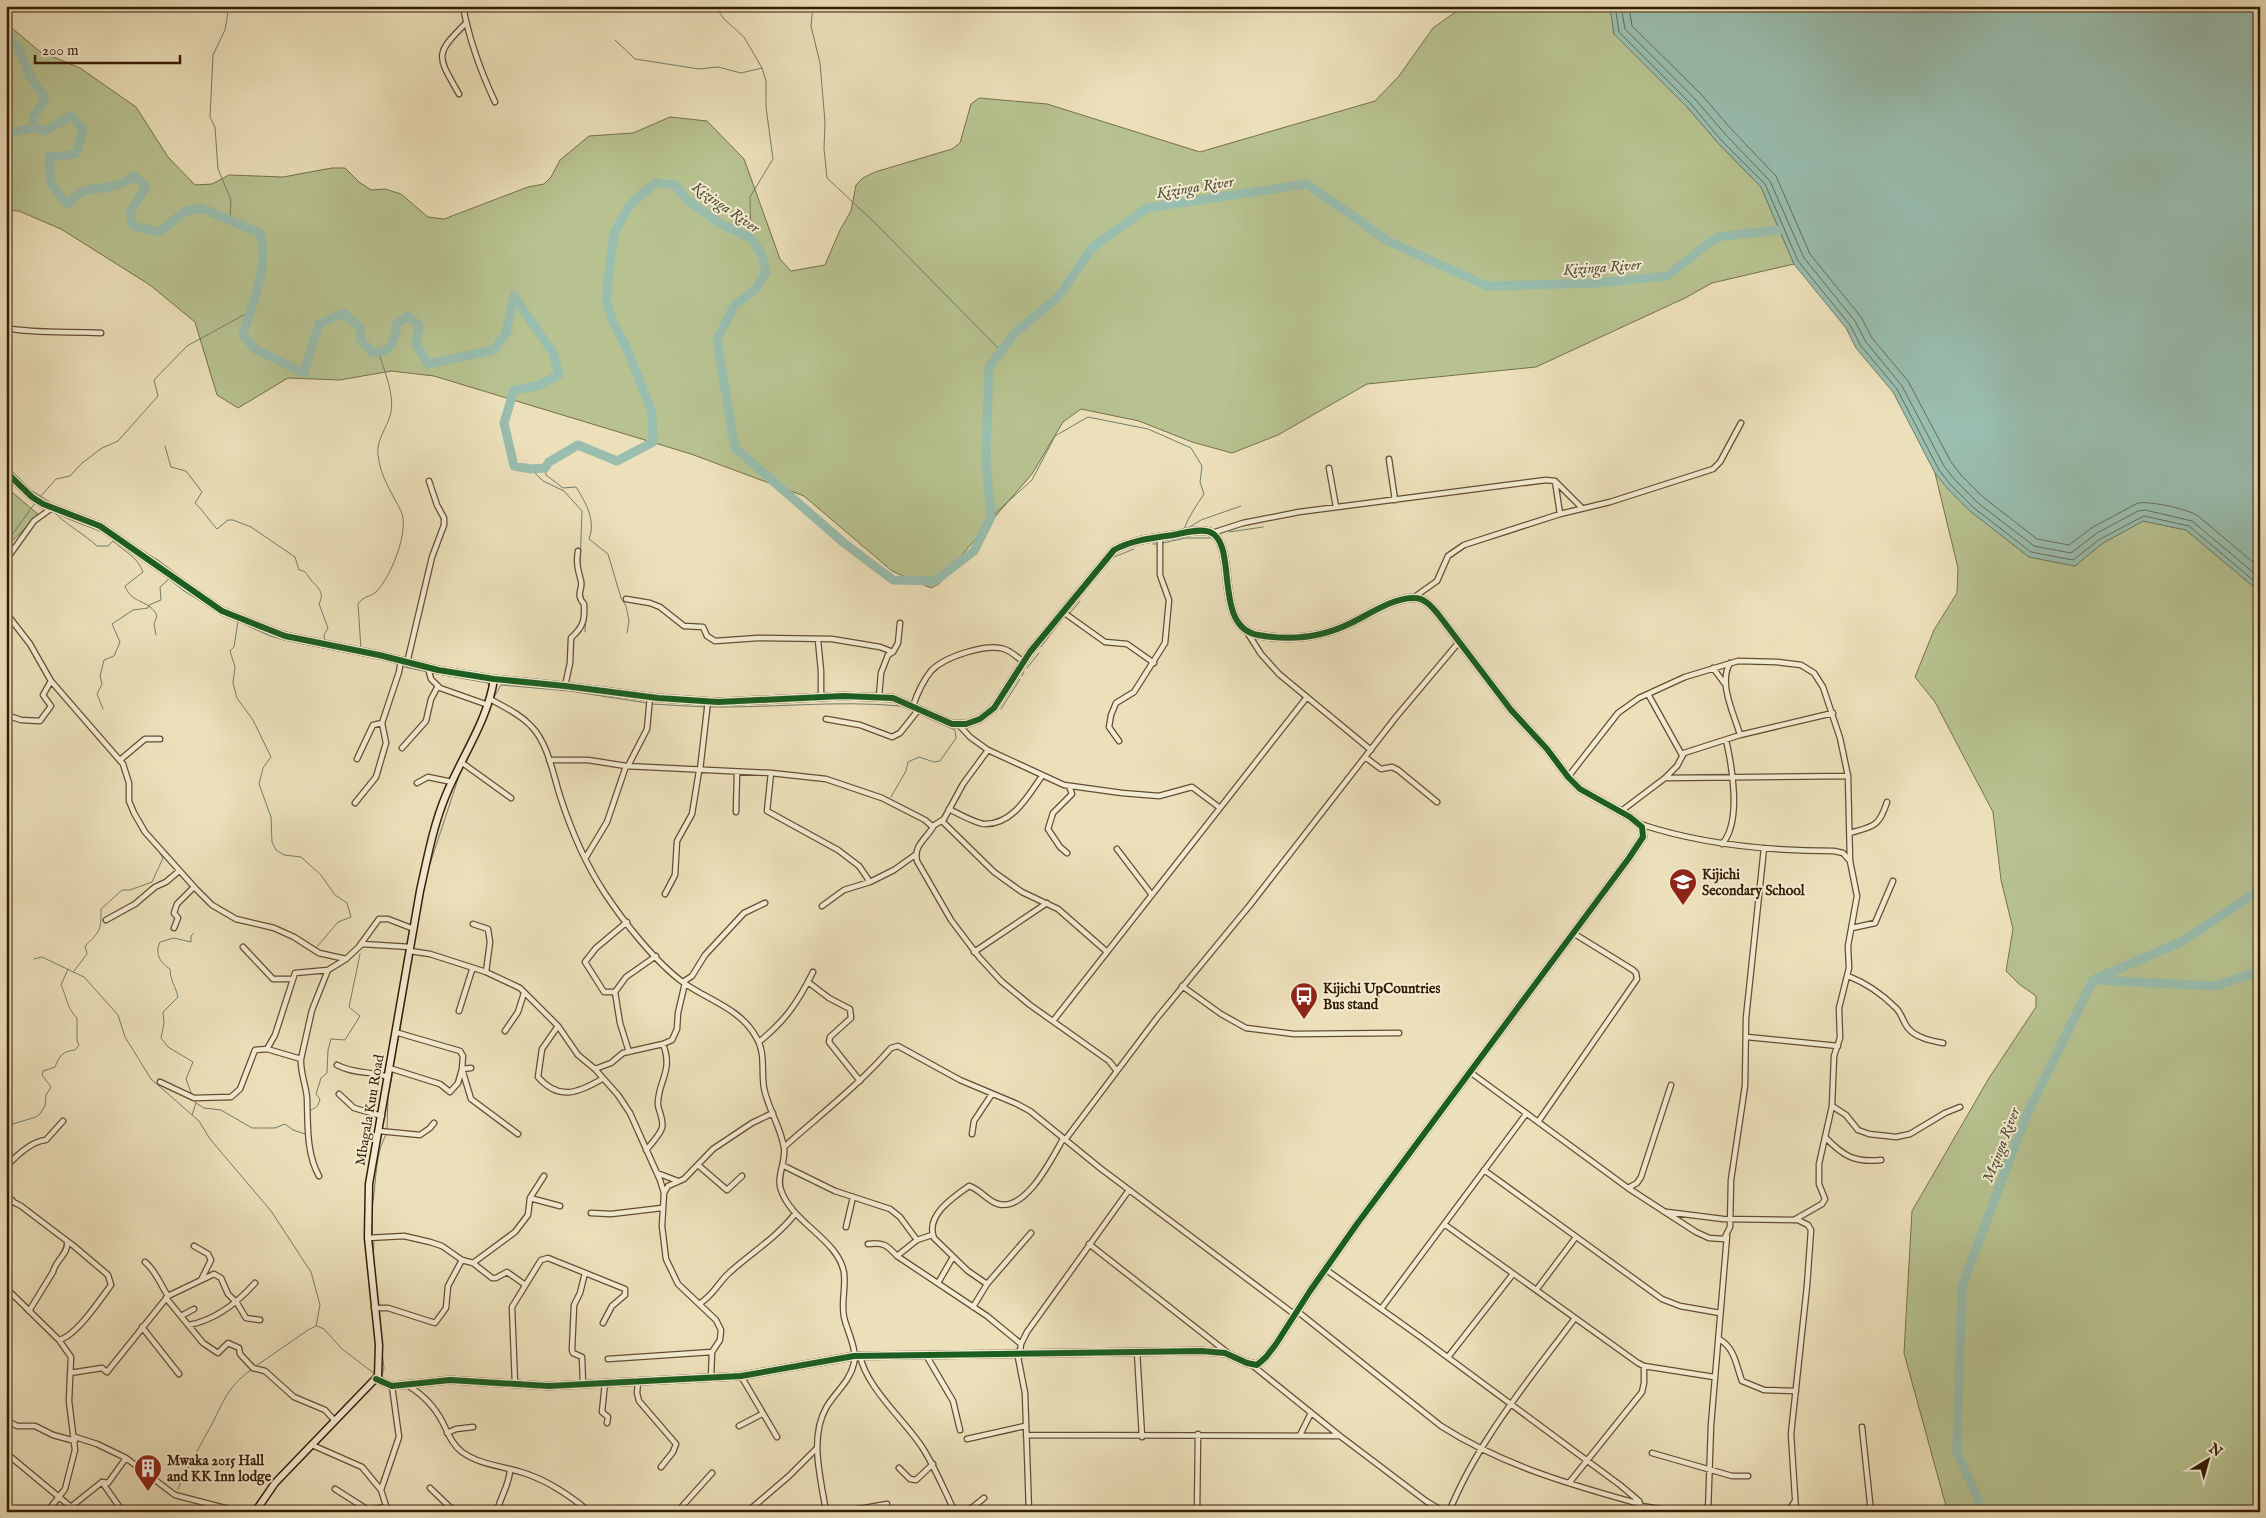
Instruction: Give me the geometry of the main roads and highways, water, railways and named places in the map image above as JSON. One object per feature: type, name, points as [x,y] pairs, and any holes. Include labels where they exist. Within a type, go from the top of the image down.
[{"type":"water","points":[[2260,6],[2260,592],[2186,530],[2143,521],[2103,543],[2075,566],[2029,557],[1970,511],[1935,473],[1893,392],[1856,348],[1846,328],[1794,264],[1761,187],[1718,143],[1687,107],[1614,34],[1610,7]]},
{"type":"waterway","points":[[229,6],[225,30],[213,55],[210,117],[215,127],[218,169],[231,200],[230,219]]},
{"type":"waterway","points":[[709,6],[717,9],[724,19],[744,37],[762,68],[766,81],[766,107],[773,159],[750,197],[751,238]]},
{"type":"waterway","points":[[813,6],[811,26],[820,63],[827,178],[874,222],[1001,351]]},
{"type":"waterway","points":[[6,34],[19,49],[30,76],[45,98],[33,118],[33,128]]},
{"type":"waterway","points":[[615,40],[635,59],[699,69],[718,67],[741,73],[762,68]]},
{"type":"waterway","name":"Kizinga River","points":[[6,133],[33,128],[45,131],[71,116],[83,129],[76,154],[49,157],[51,184],[67,204],[86,190],[124,183],[134,176],[146,187],[130,212],[133,226],[159,232],[184,212],[201,208],[260,233],[263,259],[259,285],[243,335],[255,349],[304,373],[319,324],[343,313],[360,327],[361,340],[372,352],[384,351],[389,348],[394,340],[397,323],[409,316],[419,326],[416,344],[428,364],[494,350],[506,333],[514,296],[553,353],[559,375],[537,386],[514,390],[504,423],[514,466],[531,469],[545,468],[549,462],[578,445],[617,461],[653,442],[652,412],[628,351],[614,324],[606,299],[614,233],[630,205],[655,183],[675,185],[687,200],[719,223],[751,238],[762,255],[766,272],[756,289],[734,306],[717,340],[735,448],[844,543],[893,580],[935,581],[974,551],[991,517],[986,462],[989,367],[1014,334],[1059,296],[1092,248],[1147,208],[1307,184],[1388,241],[1487,286],[1597,283],[1667,276],[1717,237],[1779,230]]},
{"type":"waterway","points":[[41,496],[56,479],[70,476],[82,463],[102,448],[118,441],[158,396],[154,380],[187,346],[249,312]]},
{"type":"waterway","points":[[361,649],[358,604],[362,599],[376,592],[388,576],[398,553],[403,530],[401,511],[390,491],[379,463],[378,450],[380,440],[390,416],[392,401],[389,384],[379,353]]},
{"type":"waterway","points":[[991,517],[1032,480],[1055,436],[1088,417],[1148,429],[1191,448],[1202,466],[1200,482],[1204,494],[1190,515],[1184,529]]},
{"type":"waterway","points":[[165,446],[171,467],[186,471],[202,492],[195,503],[217,529],[228,520],[233,520],[251,527],[295,557],[299,570],[306,573],[321,593],[319,604],[328,628],[324,635],[325,641]]},
{"type":"waterway","points":[[6,465],[31,490],[56,506]]},
{"type":"waterway","points":[[545,468],[546,475],[563,488],[576,487],[586,505],[591,518],[589,539],[608,554],[621,598],[626,606],[629,621],[627,633]]},
{"type":"waterway","points":[[531,469],[543,481],[564,491],[582,511],[580,565]]},
{"type":"waterway","points":[[6,543],[35,503]]},
{"type":"waterway","points":[[1185,530],[1201,520],[1241,506]]},
{"type":"waterway","points":[[52,510],[66,518],[110,536]]},
{"type":"waterway","points":[[55,513],[97,546],[108,546],[113,541],[137,562],[143,572],[125,586],[132,596],[154,611],[157,616],[154,624],[156,635]]},
{"type":"waterway","points":[[1229,532],[1263,527]]},
{"type":"waterway","points":[[1163,543],[1185,538],[1212,538]]},
{"type":"waterway","points":[[128,542],[158,560],[187,582]]},
{"type":"waterway","points":[[1077,589],[1113,546],[1120,544]]},
{"type":"waterway","points":[[1114,557],[1134,549]]},
{"type":"waterway","points":[[156,569],[184,591],[218,612]]},
{"type":"waterway","points":[[103,709],[97,694],[102,684],[100,676],[104,660],[114,656],[120,642],[112,624],[133,610],[148,608],[149,605],[161,600],[160,587],[169,579]]},
{"type":"waterway","points":[[582,591],[584,602]]},
{"type":"waterway","points":[[212,600],[230,611]]},
{"type":"waterway","points":[[1070,613],[1080,601]]},
{"type":"waterway","points":[[585,632],[586,616]]},
{"type":"waterway","points":[[1041,647],[1063,618]]},
{"type":"waterway","points":[[235,620],[270,636],[288,641],[390,661]]},
{"type":"waterway","points":[[238,621],[234,647],[230,651],[235,667],[233,683],[237,698],[253,720],[271,757],[263,768],[259,784],[271,817],[272,842],[276,850],[284,855],[301,857],[321,875],[335,895],[347,903],[351,917],[338,922],[316,948]]},
{"type":"waterway","points":[[273,628],[308,638]]},
{"type":"waterway","points":[[1027,668],[1039,653]]},
{"type":"waterway","points":[[396,663],[404,667],[428,672]]},
{"type":"waterway","points":[[1022,676],[1024,672]]},
{"type":"waterway","points":[[432,673],[488,683],[489,689]]},
{"type":"waterway","points":[[486,675],[509,677]]},
{"type":"waterway","points":[[1001,709],[1020,679]]},
{"type":"waterway","points":[[493,699],[501,685],[569,691],[647,703]]},
{"type":"waterway","points":[[866,694],[876,693]]},
{"type":"waterway","points":[[712,698],[755,697]]},
{"type":"waterway","points":[[905,700],[911,702]]},
{"type":"waterway","points":[[651,704],[705,707]]},
{"type":"waterway","points":[[709,707],[829,704],[900,706]]},
{"type":"waterway","points":[[916,705],[930,711]]},
{"type":"waterway","points":[[903,707],[914,711]]},
{"type":"waterway","points":[[476,726],[482,712]]},
{"type":"waterway","points":[[891,797],[906,771],[908,762],[919,757],[934,762],[940,761],[956,738],[955,730],[917,713]]},
{"type":"waterway","points":[[940,715],[955,721]]},
{"type":"waterway","points":[[427,873],[460,773]]},
{"type":"waterway","points":[[74,971],[87,954],[85,946],[99,929],[101,909],[122,890],[130,890],[152,882],[163,858],[158,850]]},
{"type":"waterway","name":"Mzinga River","points":[[1984,1512],[1957,1453],[1962,1286],[2027,1114],[2093,980],[2183,941],[2260,890]]},
{"type":"waterway","points":[[192,1095],[186,1079],[193,1062],[168,1047],[161,1038],[164,1023],[163,1012],[178,997],[170,969],[159,957],[158,950],[160,942],[174,938],[191,942],[191,936],[194,933]]},
{"type":"waterway","points":[[309,1112],[317,1107],[319,1103],[320,1099],[316,1094],[321,1078],[327,1073],[328,1050],[331,1039],[345,1040],[360,1016],[349,1007],[360,954]]},
{"type":"waterway","points":[[34,959],[42,957],[84,977],[118,1015],[125,1037],[151,1079],[199,1121],[210,1139],[271,1211],[311,1272],[320,1305],[316,1326],[256,1366]]},
{"type":"waterway","points":[[6,1126],[40,1114],[45,1106],[46,1095],[51,1087],[42,1075],[43,1071],[55,1067],[62,1055],[75,1050],[79,1045],[77,1041],[77,1018],[69,1006],[61,985],[68,969]]},
{"type":"waterway","points":[[2096,980],[2216,986],[2260,971]]},
{"type":"waterway","points":[[400,1030],[408,980]]},
{"type":"waterway","points":[[393,1067],[399,1034]]},
{"type":"waterway","points":[[387,1129],[388,1097],[393,1071]]},
{"type":"waterway","points":[[192,1115],[195,1101]]},
{"type":"waterway","points":[[196,1103],[204,1108],[221,1110],[252,1128],[275,1128],[285,1124],[293,1130],[305,1134]]},
{"type":"waterway","points":[[372,1207],[378,1159],[387,1133]]},
{"type":"waterway","points":[[6,1153],[10,1158]]},
{"type":"waterway","points":[[372,1211],[372,1234]]},
{"type":"waterway","points":[[373,1262],[374,1242]]},
{"type":"waterway","points":[[317,1326],[324,1329],[342,1349],[375,1374]]},
{"type":"waterway","points":[[382,1352],[384,1368],[382,1376],[385,1379]]},
{"type":"waterway","points":[[178,1489],[225,1398],[235,1384],[251,1370]]},
{"type":"place","name":"Kijichi Secondary School","points":[[1683,906]]},
{"type":"place","name":"Kijichi UpCountries Bus stand","points":[[1304,1020]]},
{"type":"place","name":"Mwaka 2015 Hall and KK Inn lodge","points":[[148,1492]]}]
